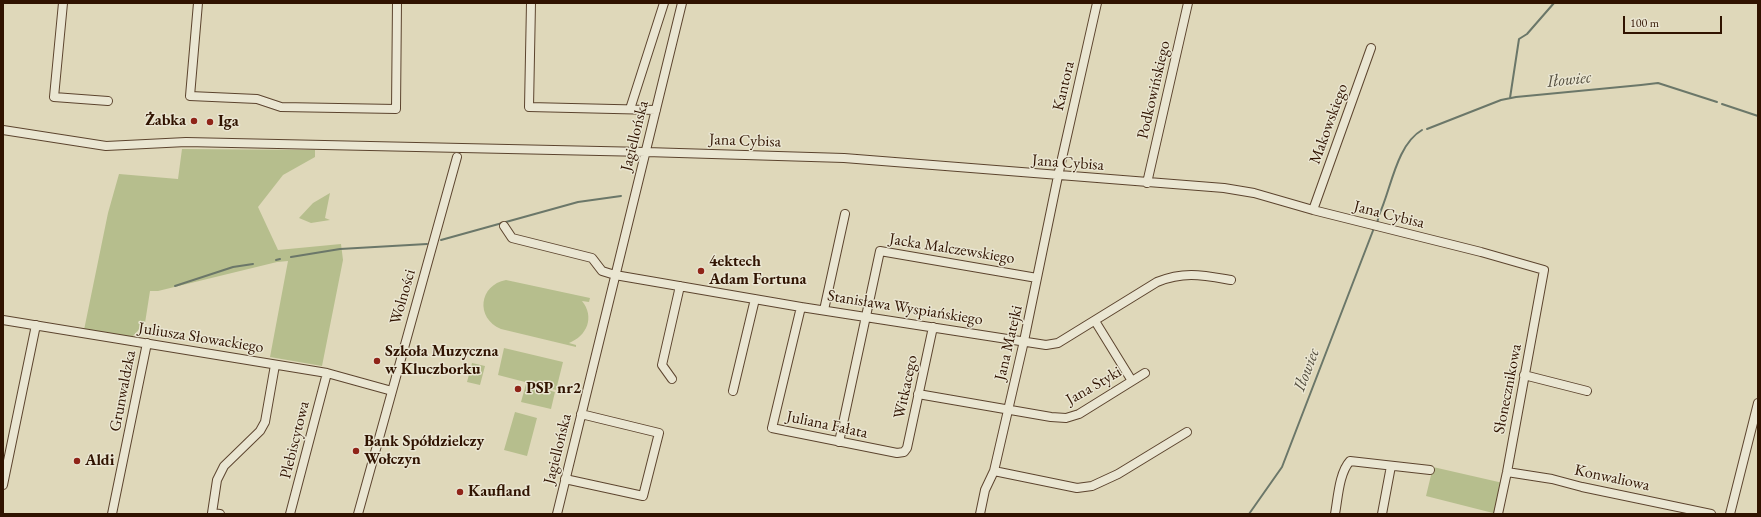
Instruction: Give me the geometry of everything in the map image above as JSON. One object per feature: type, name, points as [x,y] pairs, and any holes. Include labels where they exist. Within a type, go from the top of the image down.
[{"type":"street","points":[[62,3],[54,97],[108,101]]},
{"type":"street","points":[[198,3],[190,96],[257,99],[281,107],[396,109],[396,3]]},
{"type":"street","points":[[531,3],[529,107],[656,110]]},
{"type":"street","points":[[630,109],[664,3]]},
{"type":"street","name":"Jagiellońska","points":[[557,514],[682,3]]},
{"type":"street","name":"Kantora","points":[[1058,176],[1097,3]]},
{"type":"street","name":"Podkowińskiego","points":[[1147,183],[1188,3]]},
{"type":"street","name":"Makowskiego","points":[[1313,210],[1371,48]]},
{"type":"street","name":"Jana Cybisa","points":[[3,130],[106,146],[178,142],[646,152],[844,158],[1239,190],[1254,192],[1313,210],[1482,252],[1544,270]]},
{"type":"street","name":"Wolności","points":[[358,514],[457,157]]},
{"type":"street","name":"Jana Matejki","points":[[980,514],[985,490],[994,471],[1024,341],[1058,176]]},
{"type":"street","points":[[824,310],[845,214]]},
{"type":"street","points":[[504,226],[512,238],[592,258],[602,271],[616,275]]},
{"type":"street","name":"Jacka Malczewskiego","points":[[866,316],[880,251],[1037,278]]},
{"type":"street","name":"Słonecznikowa","points":[[1498,514],[1544,270]]},
{"type":"street","name":"Stanisława Wyspiańskiego","points":[[616,275],[801,307],[1046,345],[1058,343],[1157,282],[1172,276],[1195,274],[1231,280]]},
{"type":"street","points":[[672,379],[662,365],[680,286]]},
{"type":"street","points":[[733,391],[754,299]]},
{"type":"street","name":"Juliana Fałata","points":[[801,307],[772,428],[897,453],[904,452]]},
{"type":"street","points":[[839,442],[866,316]]},
{"type":"street","name":"Juliusza Słowackiego","points":[[3,320],[327,373],[392,391]]},
{"type":"street","points":[[1095,321],[1132,381]]},
{"type":"street","points":[[3,485],[36,325]]},
{"type":"street","name":"Witkacego","points":[[904,452],[907,448],[933,327]]},
{"type":"street","name":"Grunwaldzka","points":[[112,514],[147,343]]},
{"type":"street","points":[[220,514],[212,513],[217,480],[224,466],[260,431],[265,422],[275,365]]},
{"type":"street","name":"Plebiscytowa","points":[[290,514],[327,373]]},
{"type":"street","name":"Jana Styki","points":[[918,394],[1052,417],[1066,418],[1079,414],[1145,373]]},
{"type":"street","points":[[1524,375],[1587,391]]},
{"type":"street","points":[[1730,514],[1758,403]]},
{"type":"street","points":[[565,479],[643,496],[659,433],[581,414]]},
{"type":"street","points":[[994,471],[1077,488],[1092,486],[1118,474],[1187,432]]},
{"type":"street","points":[[1335,514],[1343,474],[1346,465],[1350,461],[1430,470]]},
{"type":"street","points":[[1382,514],[1391,466]]},
{"type":"street","name":"Konwaliowa","points":[[1507,472],[1552,479],[1582,487],[1711,514]]},
{"type":"green space","points":[[182,149],[315,150],[315,157],[283,175],[258,207],[278,250],[341,244],[343,260],[322,366],[270,357],[288,261],[277,262],[158,291],[150,291],[145,323],[132,337],[84,330],[108,213],[119,174],[178,179]]},
{"type":"green space","points":[[330,193],[325,218],[330,220],[311,223],[299,218],[313,203]]},
{"type":"green space","points":[[506,280],[590,298],[589,302],[582,301],[588,313],[587,325],[580,336],[569,343],[576,345],[576,347],[501,329],[493,324],[487,317],[484,310],[486,295],[490,288],[497,283]]},
{"type":"green space","points":[[504,348],[563,362],[556,390],[498,375]]},
{"type":"green space","points":[[472,363],[485,366],[480,385],[467,382]]},
{"type":"green space","points":[[526,384],[555,392],[551,409],[521,402]]},
{"type":"green space","points":[[515,412],[537,418],[527,456],[504,450]]},
{"type":"green space","points":[[1433,467],[1503,483],[1497,514],[1426,496]]},
{"type":"waterway","points":[[1510,98],[1519,39],[1527,34],[1554,3]]},
{"type":"waterway","name":"Iłowiec","points":[[1427,129],[1501,100],[1516,97],[1658,83],[1717,102]]},
{"type":"waterway","name":"Iłowiec","points":[[1722,104],[1758,116]]},
{"type":"waterway","name":"Iłowiec","points":[[1377,223],[1400,157],[1413,137],[1422,130]]},
{"type":"waterway","points":[[441,240],[578,202],[621,196]]},
{"type":"waterway","name":"Iłowiec","points":[[1249,514],[1282,467],[1374,228]]},
{"type":"waterway","points":[[291,257],[340,249],[427,244]]},
{"type":"waterway","points":[[276,260],[280,259]]},
{"type":"waterway","points":[[175,286],[233,267],[253,264]]},
{"type":"place","name":"Żabka","points":[[194,121]]},
{"type":"place","name":"Iga","points":[[210,122]]},
{"type":"place","name":"4ektech Adam Fortuna","points":[[701,271]]},
{"type":"place","name":"Szkoła Muzyczna w Kluczborku","points":[[377,361]]},
{"type":"place","name":"PSP nr2","points":[[518,389]]},
{"type":"place","name":"Bank Spółdzielczy Wołczyn","points":[[356,451]]},
{"type":"place","name":"Aldi","points":[[77,461]]},
{"type":"place","name":"Kaufland","points":[[460,492]]}]
